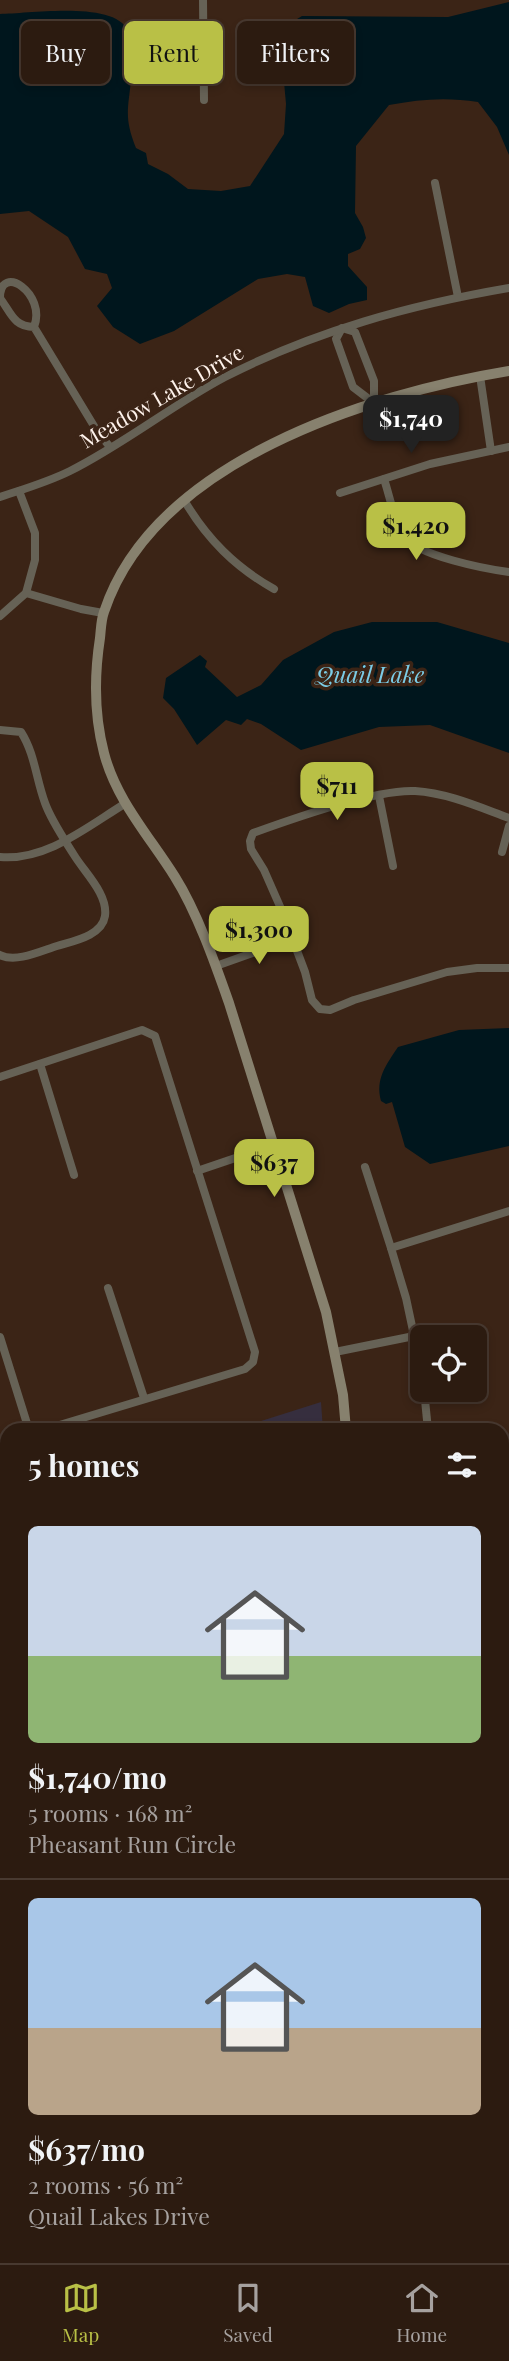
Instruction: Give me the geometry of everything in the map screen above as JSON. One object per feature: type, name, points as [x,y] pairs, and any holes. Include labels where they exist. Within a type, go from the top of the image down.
[{"type":"main road","points":[[345,1423],[343,1395],[326,1312],[216,966],[177,879],[126,803],[110,772],[97,719],[95,678],[103,613],[133,555],[150,532],[205,482],[269,446],[374,403],[415,390],[509,371]]},
{"type":"street","points":[[203,0],[204,100]]},
{"type":"street","points":[[435,183],[458,297]]},
{"type":"street","points":[[34,327],[17,323],[0,298],[0,292],[6,284],[12,281],[18,283],[31,297],[37,310],[34,327],[110,447]]},
{"type":"street","name":"Meadow Lake Drive","points":[[0,497],[69,471],[225,377],[265,359],[342,328],[390,313],[509,288]]},
{"type":"street","points":[[342,328],[355,332],[374,381],[374,403],[353,387],[336,340],[342,328]]},
{"type":"street","points":[[480,376],[491,450]]},
{"type":"street","points":[[340,493],[430,464],[509,447]]},
{"type":"street","points":[[384,479],[403,534],[412,544],[488,570],[509,572]]},
{"type":"street","points":[[0,616],[26,593],[34,569],[36,542],[27,508],[19,491]]},
{"type":"street","points":[[184,500],[199,525],[223,552],[245,572],[274,589]]},
{"type":"street","points":[[26,593],[82,610],[103,613]]},
{"type":"street","points":[[0,730],[21,732],[29,745],[45,804],[104,900],[105,918],[95,932],[71,942],[21,957],[0,956]]},
{"type":"street","points":[[509,818],[452,797],[404,791],[350,802],[270,827],[251,836],[251,849],[264,870],[292,939],[312,1000],[320,1009],[326,1010],[447,972],[509,968]]},
{"type":"street","points":[[379,796],[393,866]]},
{"type":"street","points":[[0,857],[12,858],[44,851],[126,803]]},
{"type":"street","points":[[502,852],[509,826]]},
{"type":"street","points":[[216,966],[292,939]]},
{"type":"street","points":[[0,1077],[142,1030],[151,1032],[159,1043],[255,1355],[253,1362],[245,1369],[65,1423]]},
{"type":"street","points":[[40,1064],[74,1175]]},
{"type":"street","points":[[197,1171],[274,1145]]},
{"type":"street","points":[[365,1167],[406,1298],[412,1325]]},
{"type":"street","points":[[391,1248],[509,1211]]},
{"type":"street","points":[[108,1288],[144,1398]]},
{"type":"street","points":[[0,1337],[27,1423]]},
{"type":"street","points":[[335,1352],[410,1337]]},
{"type":"street","points":[[425,1402],[427,1423]]},
{"type":"shaded area","points":[[321,1402],[322,1423],[255,1423]]},
{"type":"water","points":[[509,2],[509,155],[497,127],[478,102],[444,99],[389,105],[356,146],[355,213],[366,238],[360,249],[348,254],[348,266],[367,287],[367,300],[329,313],[313,306],[305,277],[287,274],[258,279],[174,331],[140,344],[113,327],[97,306],[112,288],[107,274],[85,269],[68,237],[29,211],[0,214],[0,14],[89,12],[120,21],[124,26],[124,84],[131,84],[128,114],[136,148],[146,153],[148,164],[168,174],[188,189],[221,191],[250,186],[284,134],[284,84],[354,84],[354,21],[294,21],[302,16],[448,17]]},
{"type":"water","name":"Quail Lake","points":[[372,622],[437,622],[509,643],[509,753],[430,725],[379,727],[301,750],[261,724],[247,719],[241,725],[226,720],[197,745],[174,709],[163,698],[166,678],[200,655],[207,661],[205,667],[237,697],[261,685],[283,660],[334,632]]},
{"type":"water","points":[[509,1028],[509,1146],[430,1164],[405,1147],[392,1102],[386,1104],[381,1101],[379,1086],[389,1060],[398,1047],[459,1030]]}]
